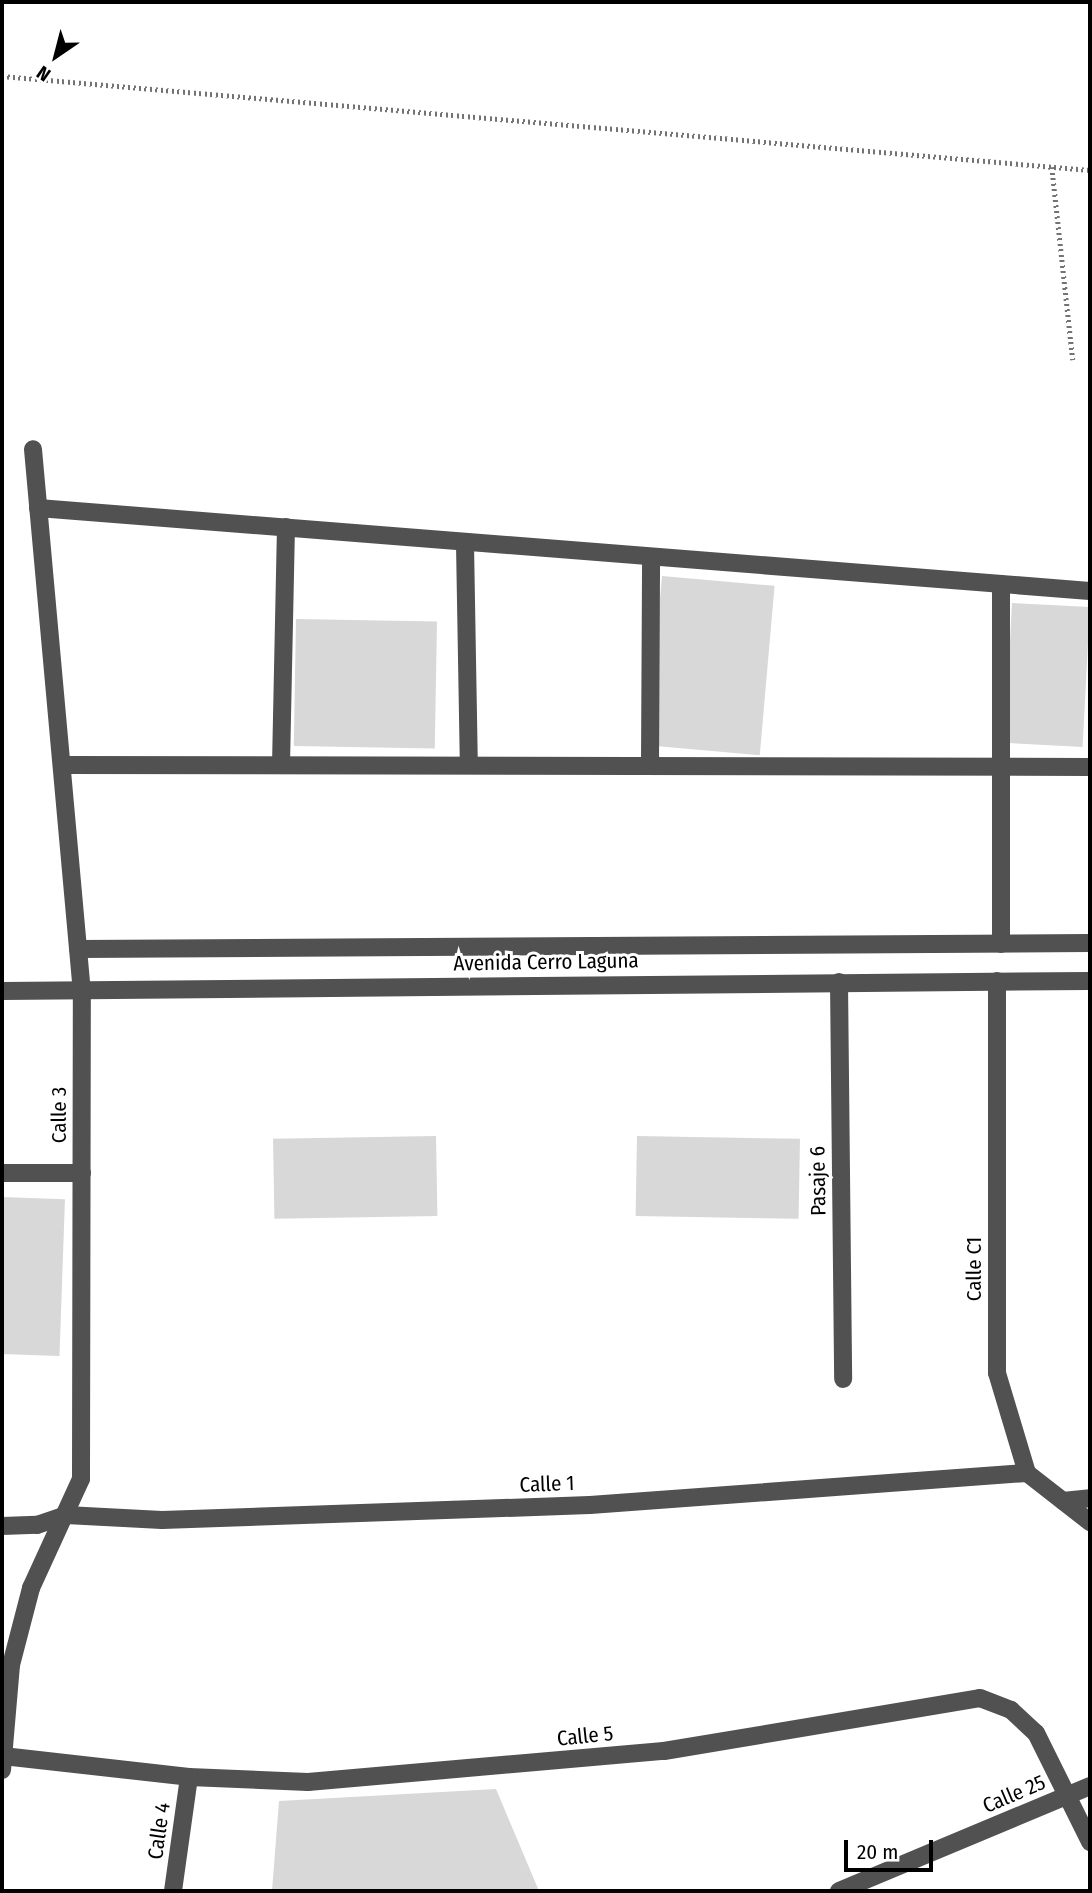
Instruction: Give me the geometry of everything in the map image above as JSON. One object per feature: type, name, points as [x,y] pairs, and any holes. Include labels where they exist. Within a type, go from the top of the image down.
[{"type":"street","name":"Calle 3","points":[[2,1763],[11,1665],[31,1588],[81,1479],[82,993],[33,449]]},
{"type":"street","points":[[38,508],[465,544],[1090,591]]},
{"type":"street","points":[[281,765],[286,527]]},
{"type":"street","points":[[465,544],[469,763]]},
{"type":"street","points":[[650,765],[651,557]]},
{"type":"street","points":[[1001,584],[1001,944]]},
{"type":"street","points":[[62,765],[469,763],[1090,767]]},
{"type":"street","points":[[78,949],[1090,943]]},
{"type":"street","name":"Calle C1","points":[[997,981],[997,1373],[1027,1473]]},
{"type":"street","name":"Avenida Cerro Laguna","points":[[2,991],[82,993],[1090,981]]},
{"type":"street","name":"Pasaje 6","points":[[839,982],[844,1380]]},
{"type":"street","points":[[2,1173],[82,1173]]},
{"type":"street","points":[[1027,1473],[1090,1522]]},
{"type":"street","name":"Calle 1","points":[[2,1526],[37,1525],[66,1515],[162,1520],[590,1505],[1027,1473]]},
{"type":"street","points":[[1063,1501],[1090,1498]]},
{"type":"street","name":"Calle 5","points":[[2,1763],[189,1777],[308,1782],[650,1753],[980,1698],[1011,1710],[1036,1733],[1071,1795],[1090,1842]]},
{"type":"street","name":"Calle 4","points":[[173,1891],[189,1777]]},
{"type":"street","name":"Calle 25","points":[[839,1891],[1090,1786]]},
{"type":"path","points":[[2,76],[1090,170]]},
{"type":"path","points":[[1052,167],[1073,360]]},
{"type":"shaded area","points":[[662,576],[775,586],[760,755],[647,745]]},
{"type":"shaded area","points":[[1012,603],[1090,607],[1083,747],[1005,743]]},
{"type":"shaded area","points":[[296,619],[437,621],[435,748],[294,746]]},
{"type":"shaded area","points":[[436,1136],[437,1216],[274,1219],[273,1139]]},
{"type":"shaded area","points":[[637,1136],[800,1139],[799,1219],[636,1216]]},
{"type":"shaded area","points":[[2,1197],[65,1199],[59,1356],[2,1354]]},
{"type":"shaded area","points":[[496,1789],[539,1891],[272,1891],[279,1801]]}]
